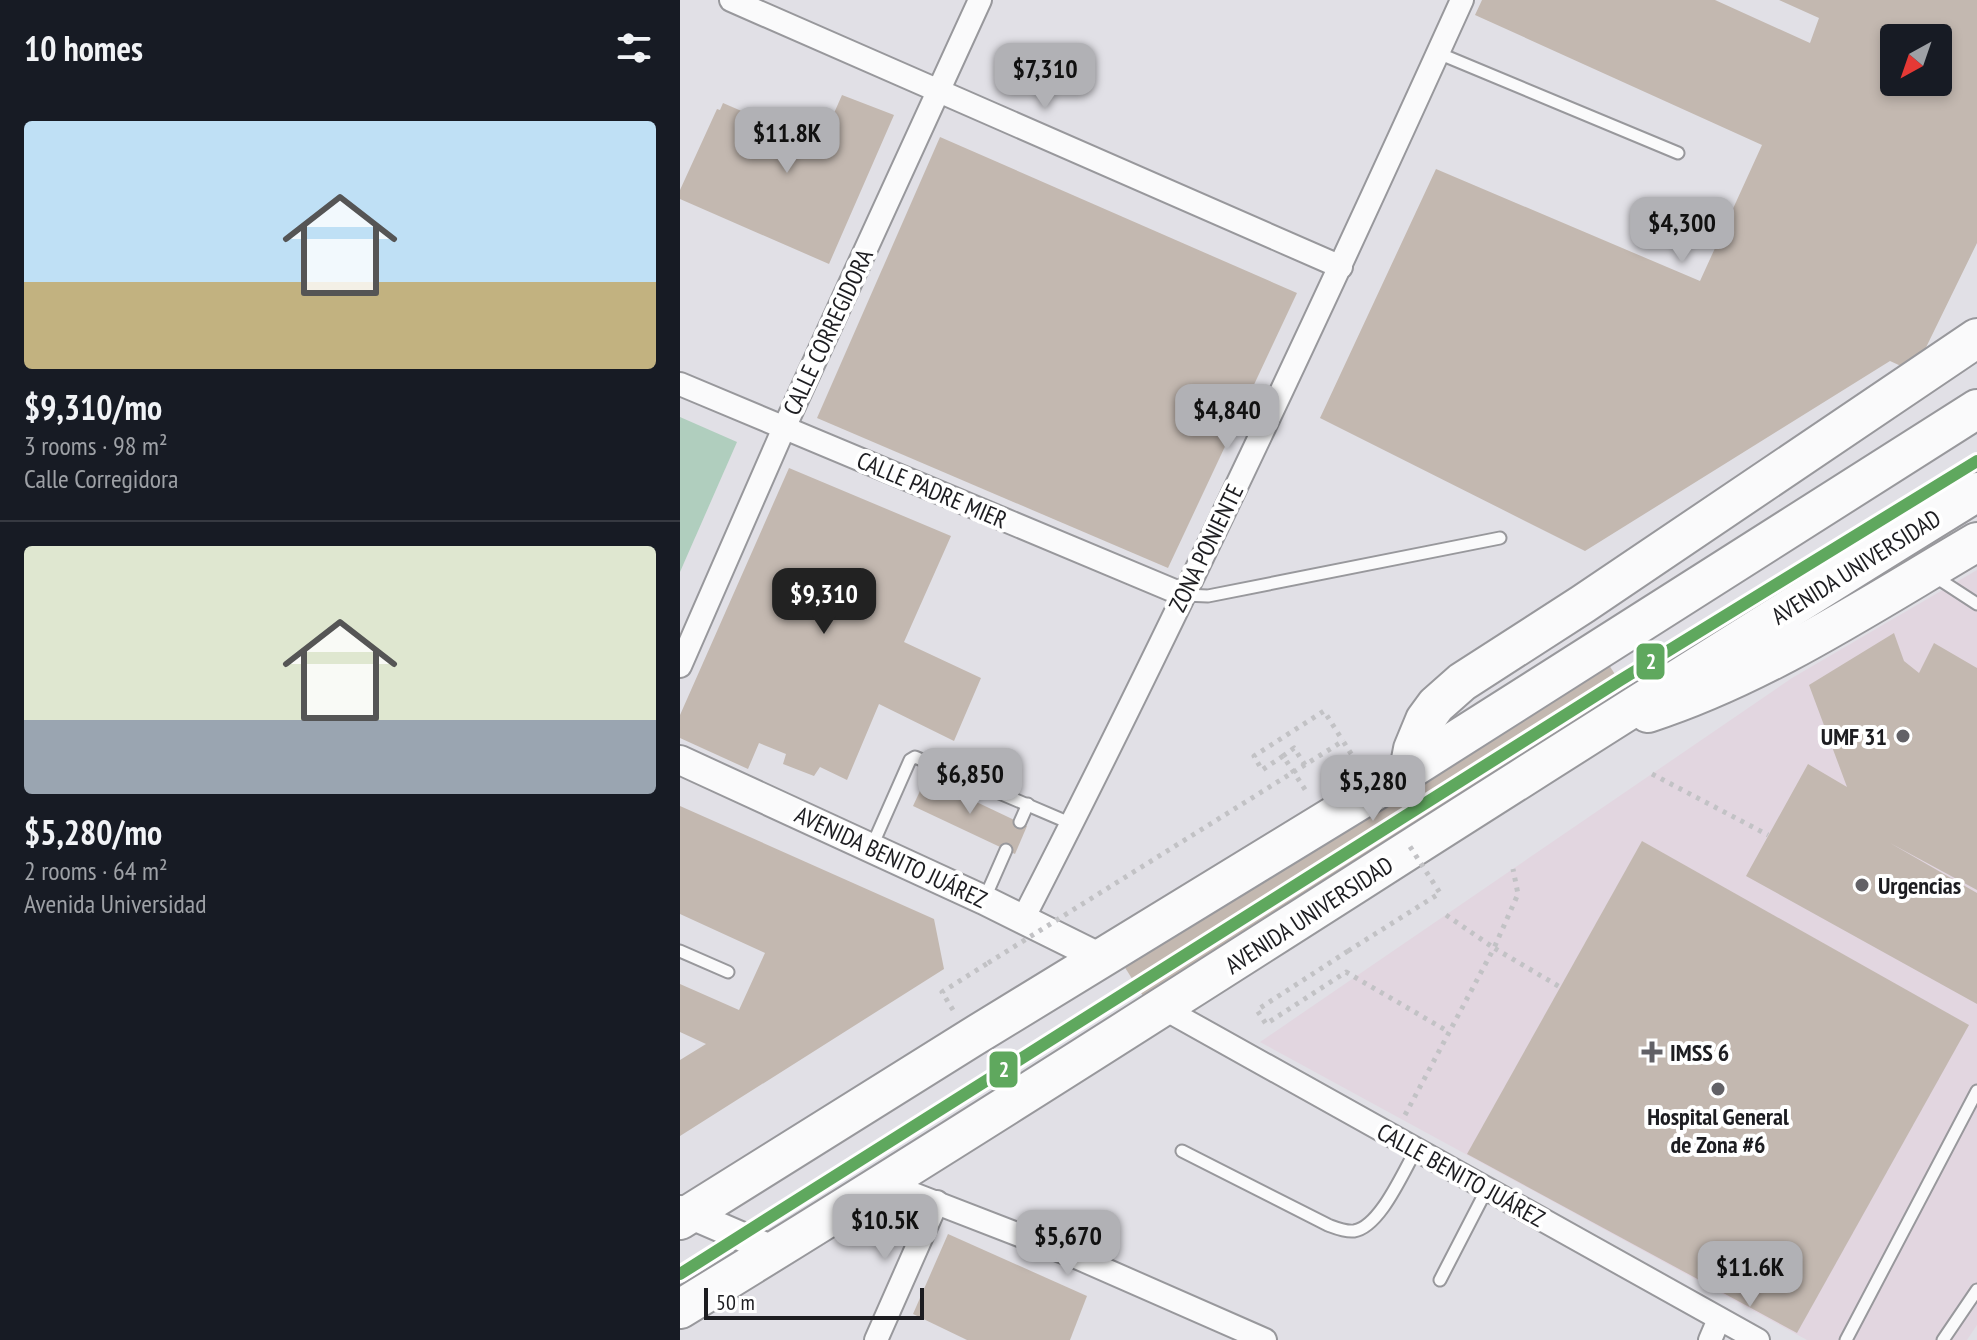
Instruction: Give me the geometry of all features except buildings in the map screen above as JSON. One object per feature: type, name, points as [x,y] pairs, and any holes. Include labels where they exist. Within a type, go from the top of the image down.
[{"type":"highway","points":[[1409,770],[1413,749],[1425,720],[1455,687],[1977,338]]},
{"type":"highway","points":[[683,1215],[1409,770],[1977,409]]},
{"type":"highway","name":"AVENIDA UNIVERSIDAD","points":[[680,1309],[1163,1008],[1685,672],[1977,492]]},
{"type":"highway","points":[[1603,726],[1686,701],[1725,684],[1977,542]]},
{"type":"street","points":[[731,0],[1341,267]]},
{"type":"street","name":"CALLE CORREGIDORA","points":[[680,666],[784,428],[980,0]]},
{"type":"street","name":"ZONA PONIENTE","points":[[1023,919],[1184,595],[1341,267],[1462,0]]},
{"type":"street","name":"CALLE PADRE MIER","points":[[680,384],[1184,595]]},
{"type":"street","name":"AVENIDA BENITO JUÁREZ","points":[[680,760],[984,900],[1101,958]]},
{"type":"street","name":"CALLE BENITO JUÁREZ","points":[[1163,1008],[1758,1340]]},
{"type":"street","points":[[885,1183],[1076,1257],[1265,1340]]},
{"type":"street","points":[[876,1340],[937,1202]]},
{"type":"street","points":[[683,1215],[775,1251]]},
{"type":"street","points":[[1710,1340],[1719,1319]]},
{"type":"lane","points":[[1438,53],[1678,153]]},
{"type":"lane","points":[[1184,595],[1208,596],[1500,538]]},
{"type":"lane","points":[[1926,571],[1977,604]]},
{"type":"lane","points":[[872,848],[910,760],[915,757],[1072,824]]},
{"type":"lane","points":[[1020,822],[1028,804]]},
{"type":"lane","points":[[984,900],[1006,850]]},
{"type":"lane","points":[[680,951],[728,972]]},
{"type":"lane","points":[[1846,1340],[1977,1091]]},
{"type":"lane","points":[[1182,1151],[1328,1225],[1354,1231],[1367,1226],[1377,1217],[1416,1150]]},
{"type":"lane","points":[[1440,1280],[1487,1189]]},
{"type":"lane","points":[[1943,1340],[1977,1290]]},
{"type":"path","points":[[1305,765],[1294,748],[1262,770],[1254,756],[1324,711],[1371,785]]},
{"type":"path","points":[[942,992],[1343,741]]},
{"type":"path","points":[[1283,756],[1326,821]]},
{"type":"path","points":[[1652,774],[1768,835]]},
{"type":"path","points":[[1407,842],[1440,893],[1257,1010],[1266,1024],[1346,972],[1449,1032]]},
{"type":"path","points":[[1402,1119],[1494,948],[1518,894],[1513,869]]},
{"type":"path","points":[[1446,915],[1560,987]]},
{"type":"shaded area","points":[[1977,570],[1977,1325],[1967,1340],[1807,1340],[1260,1042],[1792,678]]},
{"type":"green space","points":[[680,417],[737,442],[680,572]]},
{"type":"metro line","name":"2","points":[[680,1274],[1619,681],[1977,461]]},
{"type":"place","name":"UMF 31","points":[[1903,736]]},
{"type":"place","name":"Urgencias","points":[[1862,885]]},
{"type":"place","name":"IMSS 6","points":[[1652,1052]]},
{"type":"place","name":"Hospital General de Zona #6","points":[[1718,1089]]}]
